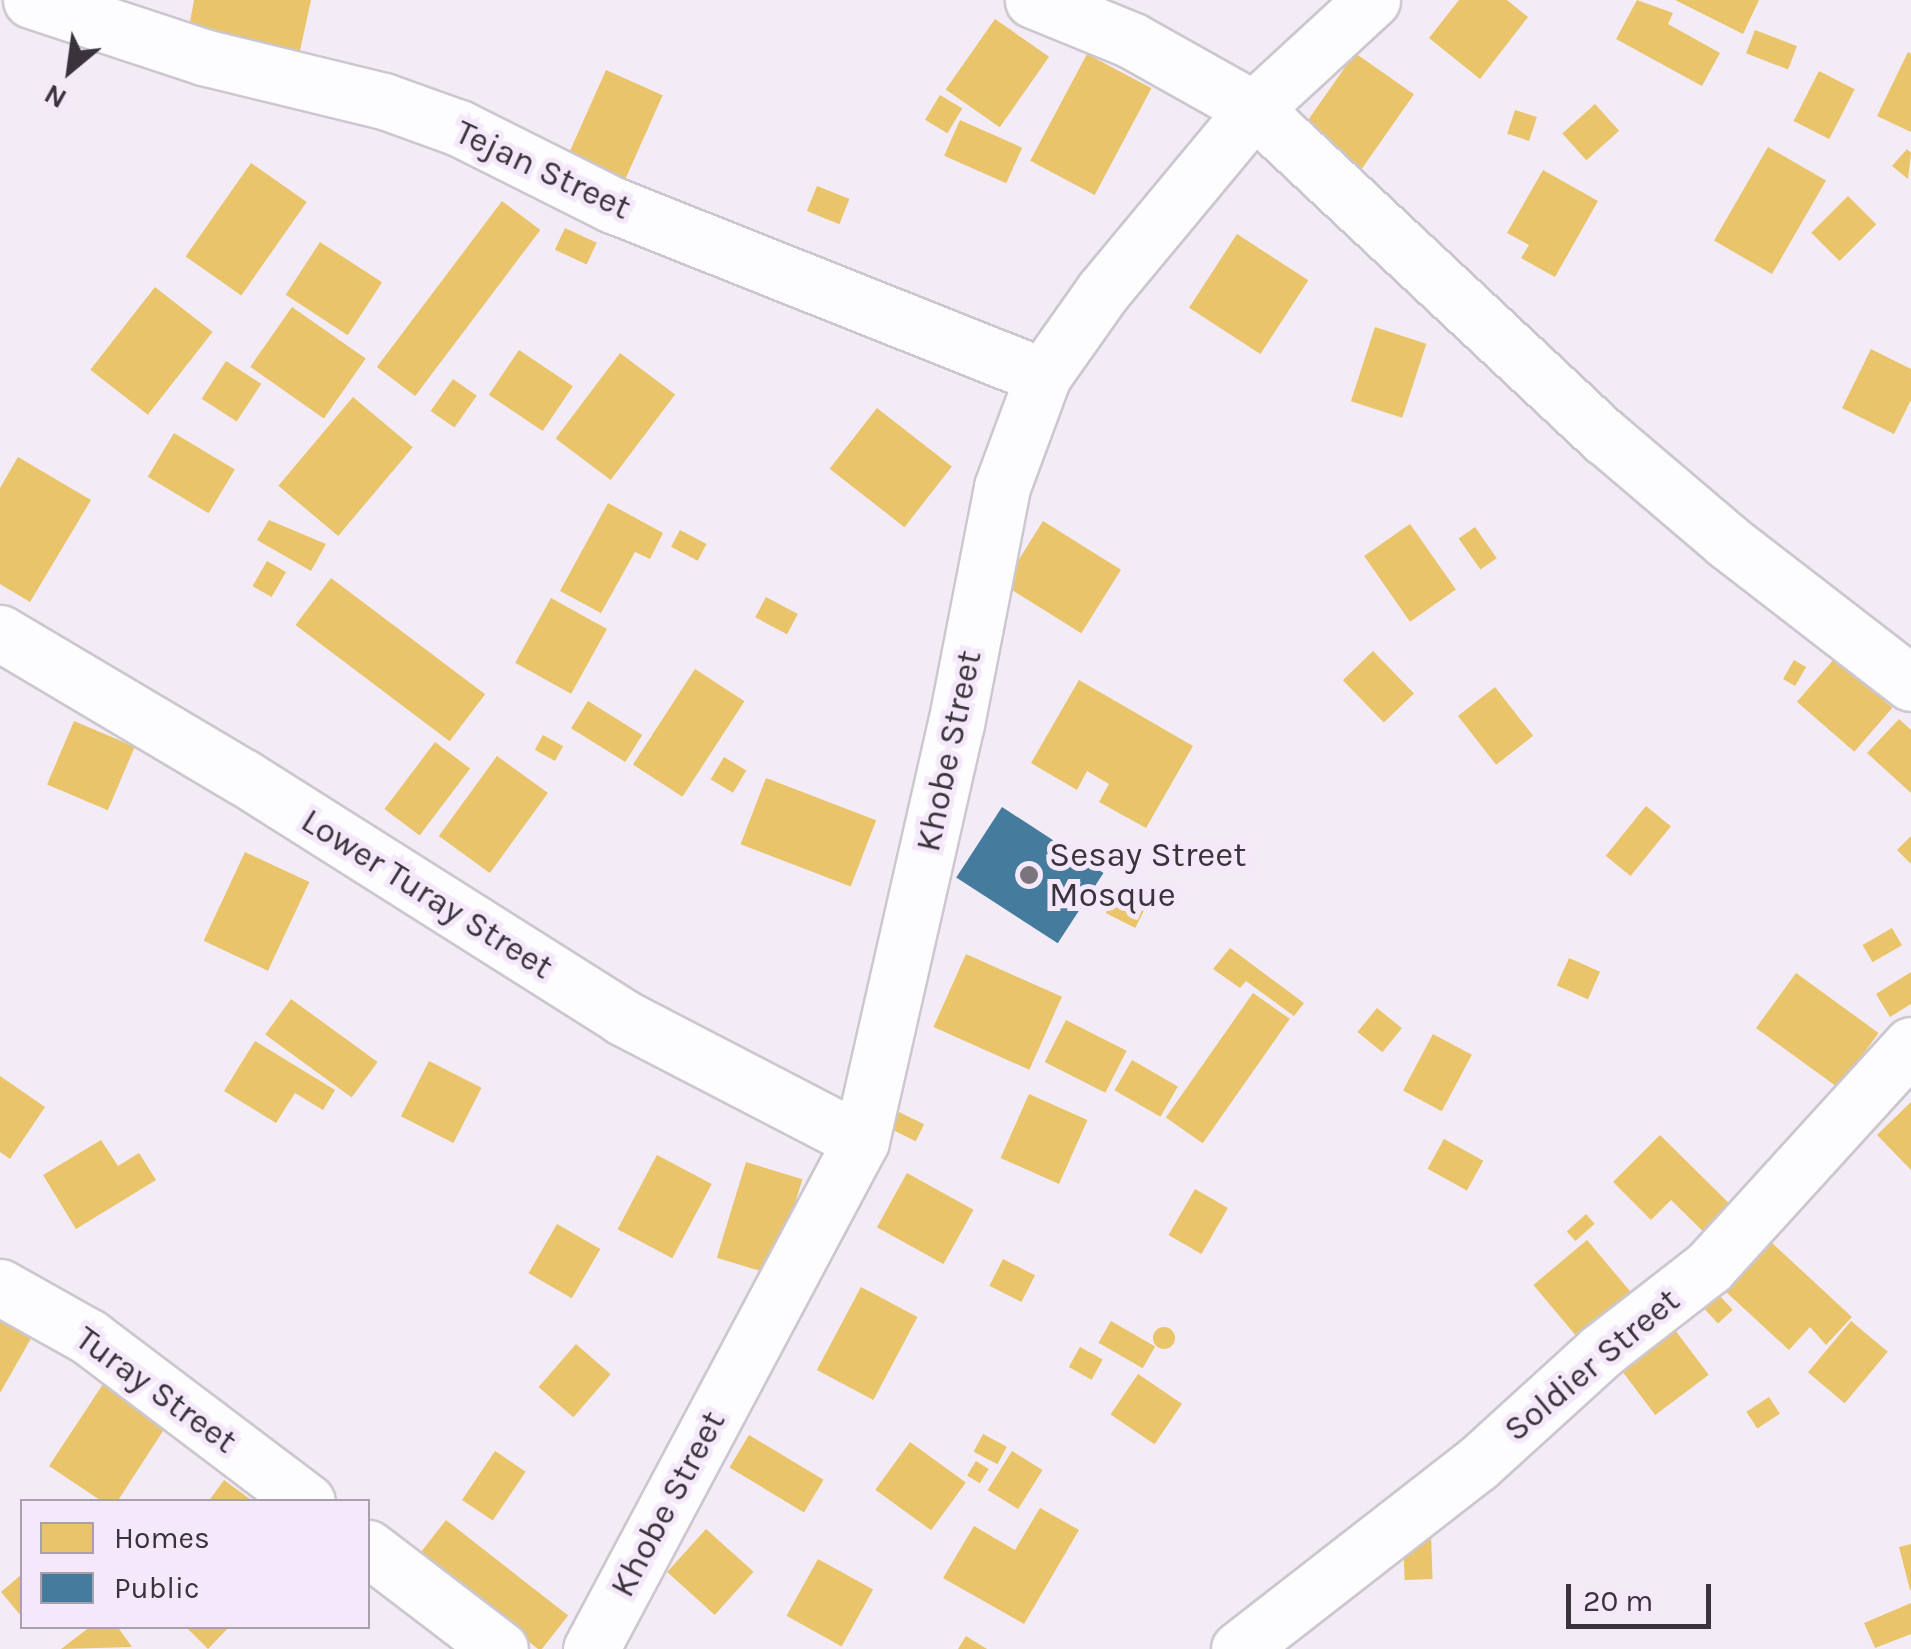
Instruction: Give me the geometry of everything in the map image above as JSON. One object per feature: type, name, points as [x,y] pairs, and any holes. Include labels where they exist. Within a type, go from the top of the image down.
[{"type":"street","name":"Tejan Street","points":[[31,0],[203,57],[422,114],[613,205],[1043,376]]},
{"type":"street","points":[[1033,0],[1131,40],[1254,109],[1605,437],[1727,542],[1911,683]]},
{"type":"street","name":"Khobe Street","points":[[591,1649],[861,1142],[1002,487],[1043,376],[1103,291],[1254,109],[1372,0]]},
{"type":"street","name":"Lower Turay Street","points":[[0,633],[244,777],[622,1017],[861,1142]]},
{"type":"street","name":"Soldier Street","points":[[1239,1649],[1477,1464],[1601,1351],[1709,1267],[1911,1045]]},
{"type":"street","name":"Turay Street","points":[[0,1287],[89,1337],[303,1499]]},
{"type":"street","points":[[370,1550],[500,1649]]},
{"type":"building: Homes","points":[[194,0],[311,0],[296,69],[188,33]]},
{"type":"building: Homes","points":[[1459,0],[1507,0],[1528,17],[1480,79],[1429,38]]},
{"type":"building: Homes","points":[[1637,0],[1673,13],[1668,24],[1720,53],[1702,86],[1616,39]]},
{"type":"building: Homes","points":[[1675,0],[1759,0],[1743,34]]},
{"type":"building: Homes","points":[[995,19],[1049,57],[1000,127],[946,89]]},
{"type":"building: Homes","points":[[1755,30],[1797,46],[1788,69],[1746,53]]},
{"type":"building: Homes","points":[[1908,52],[1911,54],[1911,132],[1877,116]]},
{"type":"building: Homes","points":[[1355,53],[1414,94],[1356,177],[1297,136]]},
{"type":"building: Homes","points":[[1087,54],[1151,88],[1095,195],[1030,161]]},
{"type":"building: Homes","points":[[606,70],[663,95],[624,183],[567,158]]},
{"type":"building: Homes","points":[[1819,71],[1855,89],[1829,139],[1794,121]]},
{"type":"building: Homes","points":[[940,95],[962,108],[947,133],[925,120]]},
{"type":"building: Homes","points":[[1595,104],[1619,131],[1586,160],[1562,133]]},
{"type":"building: Homes","points":[[1515,110],[1537,117],[1529,141],[1507,134]]},
{"type":"building: Homes","points":[[960,120],[1022,148],[1006,183],[944,156]]},
{"type":"building: Homes","points":[[1768,147],[1826,180],[1772,274],[1714,241]]},
{"type":"building: Homes","points":[[1907,149],[1911,153],[1908,179],[1892,166]]},
{"type":"building: Homes","points":[[251,163],[307,202],[241,295],[186,256]]},
{"type":"building: Homes","points":[[1543,170],[1598,201],[1555,277],[1521,258],[1529,245],[1507,233]]},
{"type":"building: Homes","points":[[817,186],[849,199],[839,224],[807,211]]},
{"type":"building: Homes","points":[[1848,196],[1876,224],[1840,261],[1811,233]]},
{"type":"building: Homes","points":[[502,201],[540,230],[415,396],[377,367]]},
{"type":"building: Homes","points":[[565,228],[597,243],[587,265],[555,250]]},
{"type":"building: Homes","points":[[1237,234],[1308,280],[1260,354],[1189,308]]},
{"type":"building: Homes","points":[[320,242],[382,282],[348,335],[286,295]]},
{"type":"building: Homes","points":[[155,287],[213,332],[148,415],[90,370]]},
{"type":"building: Homes","points":[[292,307],[366,359],[324,418],[250,367]]},
{"type":"building: Homes","points":[[1375,327],[1426,344],[1402,418],[1351,401]]},
{"type":"building: Homes","points":[[1871,349],[1911,369],[1911,400],[1894,434],[1842,408]]},
{"type":"building: Homes","points":[[519,350],[573,386],[543,431],[489,395]]},
{"type":"building: Homes","points":[[620,353],[675,395],[611,480],[556,438]]},
{"type":"building: Homes","points":[[226,361],[261,384],[237,422],[201,399]]},
{"type":"building: Homes","points":[[453,379],[477,396],[454,428],[431,411]]},
{"type":"building: Homes","points":[[353,397],[413,447],[338,536],[278,486]]},
{"type":"building: Homes","points":[[877,408],[952,466],[904,527],[830,469]]},
{"type":"building: Homes","points":[[174,433],[235,470],[209,513],[148,477]]},
{"type":"building: Homes","points":[[18,457],[91,500],[30,602],[0,584],[0,488]]},
{"type":"building: Homes","points":[[608,503],[663,533],[650,559],[635,552],[601,613],[560,591]]},
{"type":"building: Homes","points":[[269,520],[326,544],[311,571],[257,540]]},
{"type":"building: Homes","points":[[1043,521],[1121,570],[1081,633],[1003,585]]},
{"type":"building: Homes","points":[[1410,524],[1456,590],[1410,622],[1364,556]]},
{"type":"building: Homes","points":[[1475,527],[1497,558],[1480,570],[1459,538]]},
{"type":"building: Homes","points":[[680,530],[706,544],[698,561],[671,547]]},
{"type":"building: Homes","points":[[267,561],[286,572],[272,597],[252,586]]},
{"type":"building: Homes","points":[[331,578],[485,694],[450,741],[295,625]]},
{"type":"building: Homes","points":[[766,597],[798,614],[787,634],[755,617]]},
{"type":"building: Homes","points":[[551,598],[607,629],[571,694],[515,663]]},
{"type":"building: Homes","points":[[1373,651],[1414,693],[1384,723],[1343,680]]},
{"type":"building: Homes","points":[[1835,658],[1892,708],[1854,752],[1797,702]]},
{"type":"building: Homes","points":[[1794,660],[1806,667],[1795,686],[1783,679]]},
{"type":"building: Homes","points":[[695,669],[744,701],[682,797],[633,765]]},
{"type":"building: Homes","points":[[1079,680],[1193,746],[1146,828],[1099,802],[1109,784],[1087,771],[1077,790],[1031,763]]},
{"type":"building: Homes","points":[[1495,687],[1533,736],[1496,765],[1458,716]]},
{"type":"building: Homes","points":[[588,701],[642,735],[625,762],[571,728]]},
{"type":"building: Homes","points":[[1899,719],[1911,730],[1911,793],[1867,753]]},
{"type":"building: Homes","points":[[74,721],[135,747],[108,810],[47,785]]},
{"type":"building: Homes","points":[[543,735],[563,746],[555,761],[535,750]]},
{"type":"building: Homes","points":[[435,742],[470,768],[420,836],[384,809]]},
{"type":"building: Homes","points":[[497,756],[548,793],[490,873],[439,836]]},
{"type":"building: Homes","points":[[724,757],[746,770],[733,793],[711,779]]},
{"type":"building: Homes","points":[[766,778],[876,820],[851,887],[741,844]]},
{"type":"building: Homes","points":[[1646,806],[1671,826],[1631,876],[1606,856]]},
{"type":"building: Homes","points":[[1911,836],[1911,864],[1897,850]]},
{"type":"building: Homes","points":[[245,852],[309,882],[268,971],[204,941]]},
{"type":"building: Homes","points":[[1118,889],[1147,904],[1135,928],[1106,913]]},
{"type":"building: Homes","points":[[1892,928],[1902,945],[1873,962],[1863,945]]},
{"type":"building: Homes","points":[[1230,948],[1304,1003],[1294,1016],[1246,981],[1240,988],[1213,969]]},
{"type":"building: Homes","points":[[966,954],[1062,997],[1029,1070],[933,1027]]},
{"type":"building: Homes","points":[[1569,958],[1600,972],[1588,999],[1557,985]]},
{"type":"building: Homes","points":[[1911,972],[1911,1004],[1890,1017],[1876,994]]},
{"type":"building: Homes","points":[[1796,973],[1879,1033],[1839,1088],[1756,1028]]},
{"type":"building: Homes","points":[[1253,993],[1290,1019],[1203,1143],[1166,1118]]},
{"type":"building: Homes","points":[[291,999],[378,1062],[352,1097],[265,1035]]},
{"type":"building: Homes","points":[[1377,1008],[1402,1028],[1382,1052],[1357,1032]]},
{"type":"building: Homes","points":[[1066,1020],[1127,1051],[1105,1093],[1045,1062]]},
{"type":"building: Homes","points":[[1433,1034],[1472,1055],[1442,1111],[1403,1091]]},
{"type":"building: Homes","points":[[255,1041],[335,1090],[323,1110],[295,1093],[276,1123],[224,1091]]},
{"type":"building: Homes","points":[[1132,1060],[1178,1086],[1160,1117],[1114,1090]]},
{"type":"building: Homes","points":[[429,1061],[482,1088],[453,1143],[401,1116]]},
{"type":"building: Homes","points":[[0,1076],[45,1107],[10,1159],[0,1152]]},
{"type":"building: Homes","points":[[1029,1094],[1087,1120],[1059,1184],[1001,1158]]},
{"type":"building: Homes","points":[[1911,1102],[1911,1170],[1877,1135]]},
{"type":"building: Homes","points":[[899,1112],[924,1124],[916,1141],[891,1129]]},
{"type":"building: Homes","points":[[1660,1135],[1747,1221],[1720,1248],[1671,1200],[1651,1220],[1613,1182]]},
{"type":"building: Homes","points":[[1444,1139],[1483,1161],[1467,1191],[1428,1169]]},
{"type":"building: Homes","points":[[101,1140],[118,1166],[139,1153],[156,1180],[76,1229],[43,1175]]},
{"type":"building: Homes","points":[[657,1155],[712,1184],[672,1258],[618,1229]]},
{"type":"building: Homes","points":[[746,1162],[802,1179],[773,1275],[717,1258]]},
{"type":"building: Homes","points":[[907,1173],[973,1210],[943,1264],[877,1227]]},
{"type":"building: Homes","points":[[1195,1189],[1228,1208],[1201,1254],[1168,1235]]},
{"type":"building: Homes","points":[[1586,1214],[1595,1224],[1575,1241],[1567,1231]]},
{"type":"building: Homes","points":[[557,1224],[600,1249],[572,1298],[528,1273]]},
{"type":"building: Homes","points":[[1587,1240],[1631,1293],[1578,1338],[1533,1285]]},
{"type":"building: Homes","points":[[1771,1242],[1852,1317],[1826,1345],[1810,1327],[1789,1350],[1725,1291]]},
{"type":"building: Homes","points":[[1003,1259],[1035,1275],[1021,1302],[989,1286]]},
{"type":"building: Homes","points":[[861,1287],[918,1317],[873,1400],[817,1370]]},
{"type":"building: Homes","points":[[1717,1293],[1733,1310],[1718,1323],[1702,1307]]},
{"type":"building: Homes","points":[[0,1316],[33,1335],[0,1393]]},
{"type":"building: Homes","points":[[1111,1321],[1155,1346],[1143,1368],[1098,1343]]},
{"type":"building: Homes","points":[[1851,1321],[1888,1352],[1845,1403],[1808,1372]]},
{"type":"building: Homes","points":[[1669,1322],[1709,1375],[1655,1415],[1615,1362]]},
{"type":"building: Homes","points":[[1160,1327],[1168,1327],[1175,1338],[1168,1349],[1160,1349],[1153,1342],[1153,1334]]},
{"type":"building: Homes","points":[[576,1344],[611,1374],[573,1417],[539,1387]]},
{"type":"building: Homes","points":[[1080,1347],[1103,1360],[1092,1380],[1069,1367]]},
{"type":"building: Homes","points":[[1138,1374],[1182,1404],[1155,1444],[1111,1415]]},
{"type":"building: Homes","points":[[109,1375],[172,1417],[119,1499],[98,1499],[49,1466]]},
{"type":"building: Homes","points":[[1769,1397],[1780,1414],[1757,1428],[1746,1412]]},
{"type":"building: Homes","points":[[983,1434],[1007,1447],[997,1464],[974,1452]]},
{"type":"building: Homes","points":[[749,1435],[824,1480],[804,1512],[729,1468]]},
{"type":"building: Homes","points":[[910,1442],[966,1483],[931,1530],[875,1490]]},
{"type":"building: Homes","points":[[495,1451],[526,1472],[493,1521],[462,1500]]},
{"type":"building: Homes","points":[[1012,1451],[1043,1470],[1018,1509],[988,1490]]},
{"type":"building: Homes","points":[[976,1461],[989,1469],[980,1483],[967,1475]]},
{"type":"building: Homes","points":[[224,1480],[250,1499],[210,1499]]},
{"type":"building: Homes","points":[[1040,1508],[1079,1530],[1024,1624],[943,1578],[974,1526],[1015,1550]]},
{"type":"building: Homes","points":[[446,1520],[568,1615],[538,1649],[418,1555]]},
{"type":"building: Homes","points":[[706,1529],[754,1572],[715,1615],[667,1572]]},
{"type":"building: Homes","points":[[1431,1533],[1433,1579],[1405,1580],[1403,1534]]},
{"type":"building: Homes","points":[[1911,1544],[1911,1590],[1910,1590],[1899,1547]]},
{"type":"building: Homes","points":[[818,1559],[873,1590],[842,1646],[786,1616]]},
{"type":"building: Homes","points":[[20,1576],[20,1615],[1,1592]]},
{"type":"building: Homes","points":[[1911,1603],[1911,1634],[1875,1648],[1864,1623]]},
{"type":"building: Homes","points":[[87,1629],[119,1629],[132,1647],[61,1649]]},
{"type":"building: Homes","points":[[188,1629],[227,1629],[208,1649]]},
{"type":"building: Homes","points":[[966,1636],[987,1649],[958,1649]]},
{"type":"building: Public","name":"Sesay Street Mosque","points":[[1002,807],[1103,873],[1058,943],[956,877]]},
{"type":"place","name":"Sesay Street Mosque","points":[[1029,875]]}]
